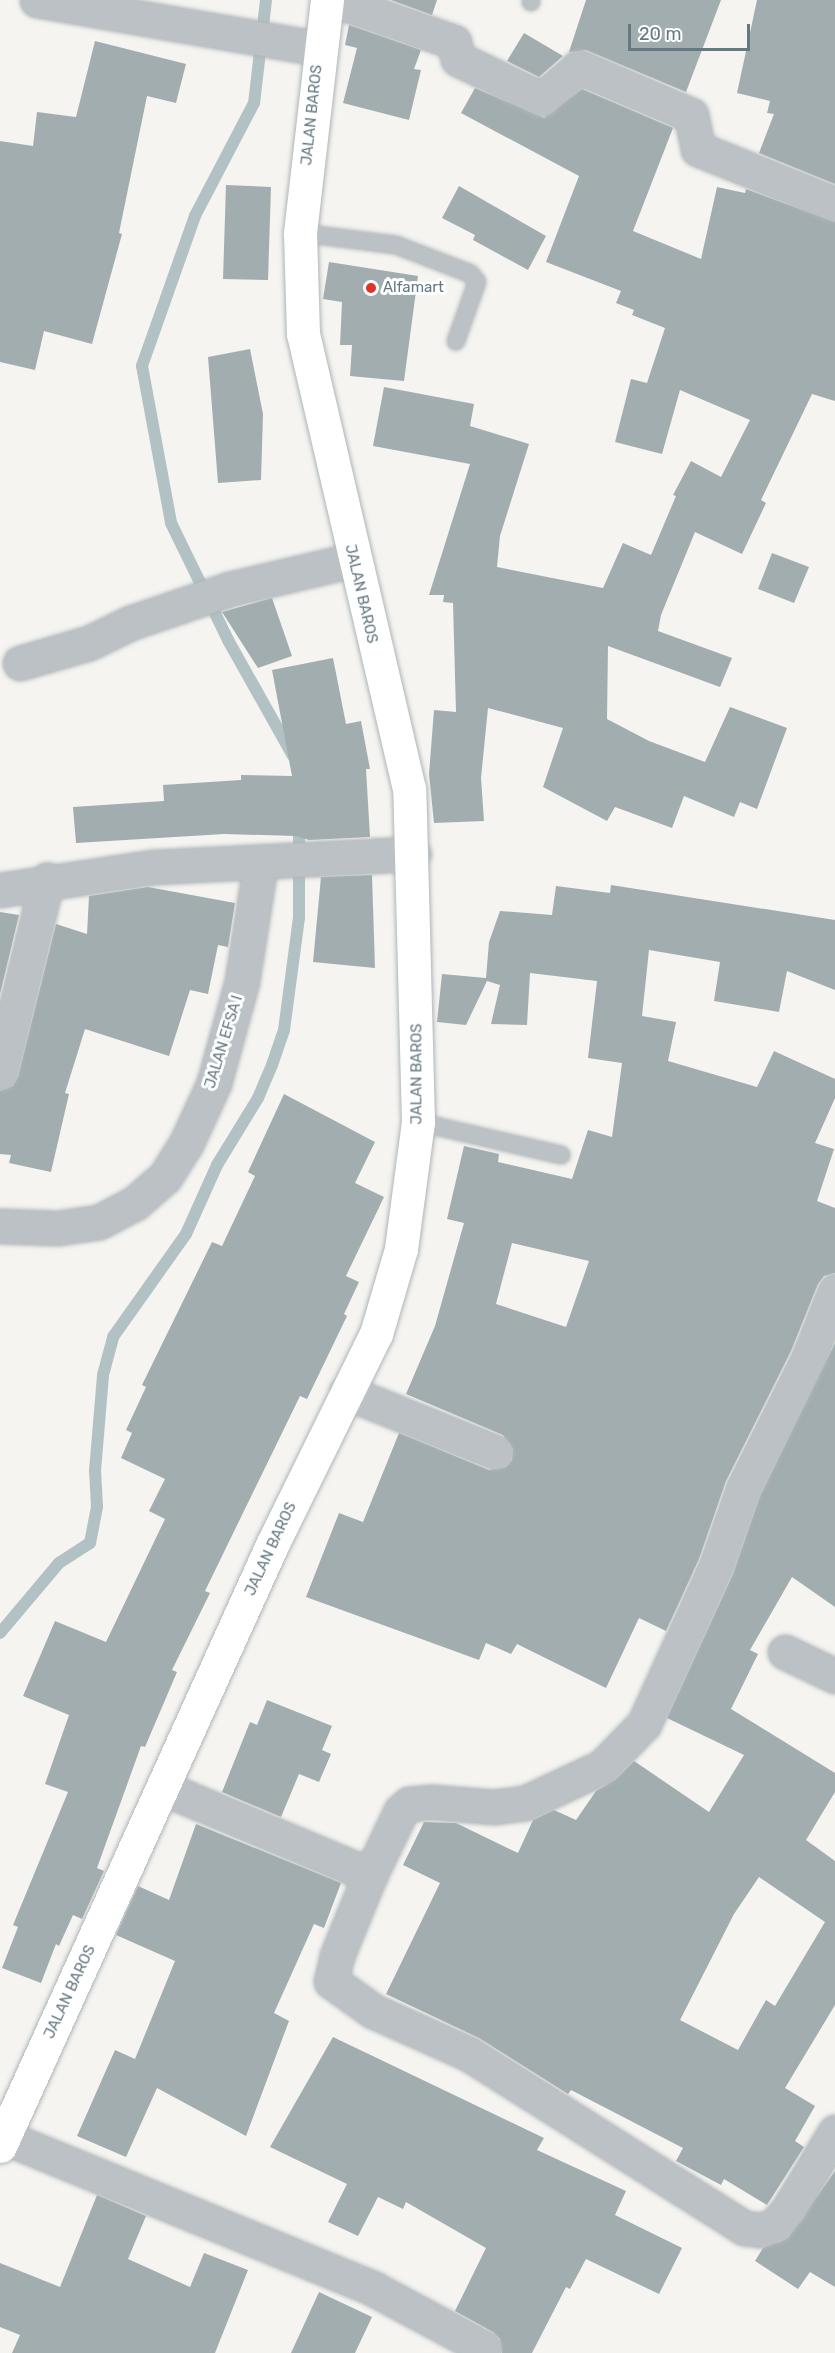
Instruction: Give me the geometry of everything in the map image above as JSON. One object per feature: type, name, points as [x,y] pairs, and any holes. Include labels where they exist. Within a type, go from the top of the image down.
[{"type":"main road","name":"JALAN BAROS","points":[[2,2142],[272,1545],[376,1334],[401,1250],[418,1122],[414,854],[409,789],[353,560],[303,334],[300,233],[327,0]]},
{"type":"street","points":[[37,0],[320,49]]},
{"type":"street","points":[[334,0],[454,42],[458,59],[542,99],[579,67],[691,115],[698,149],[835,204]]},
{"type":"street","points":[[20,663],[89,643],[161,612],[230,589],[353,560]]},
{"type":"street","points":[[0,890],[47,880],[154,867],[414,854]]},
{"type":"street","name":"JALAN EFSA I","points":[[0,1226],[57,1228],[99,1222],[135,1203],[165,1177],[186,1144],[214,1083],[242,981],[268,861]]},
{"type":"street","points":[[0,1073],[47,880]]},
{"type":"street","points":[[835,1291],[808,1359],[743,1489],[716,1566],[644,1724],[602,1767],[551,1794],[494,1807],[432,1802],[409,1804],[401,1811],[370,1875],[337,1956],[331,1981],[373,2010],[469,2054],[707,2208],[744,2228],[761,2230],[774,2226],[835,2132]]},
{"type":"street","points":[[346,1392],[495,1452]]},
{"type":"street","points":[[785,1652],[835,1676]]},
{"type":"street","points":[[163,1788],[370,1875]]},
{"type":"street","points":[[2,2142],[374,2289],[484,2348]]},
{"type":"lane","points":[[300,233],[396,245],[471,274],[477,282],[456,340]]},
{"type":"lane","points":[[418,1122],[561,1155]]},
{"type":"building","points":[[391,0],[437,0],[432,15]]},
{"type":"building","points":[[586,0],[721,0],[686,92],[586,50],[569,52]]},
{"type":"building","points":[[757,0],[835,0],[835,184],[759,153],[774,114],[767,113],[770,101],[737,93]]},
{"type":"building","points":[[349,25],[421,50],[414,69],[421,70],[409,120],[343,103],[357,48],[345,45]]},
{"type":"building","points":[[524,33],[563,56],[539,77],[507,61]]},
{"type":"building","points":[[95,41],[186,64],[176,103],[147,96],[119,233],[122,234],[92,344],[44,331],[35,370],[0,362],[0,141],[33,146],[37,112],[76,117]]},
{"type":"building","points":[[475,88],[544,118],[582,89],[673,128],[633,231],[701,259],[717,187],[745,193],[746,189],[835,222],[835,401],[812,394],[761,500],[766,503],[742,554],[695,532],[661,615],[658,631],[732,658],[720,687],[608,646],[607,719],[649,741],[705,762],[730,707],[787,728],[757,809],[740,802],[734,817],[684,796],[672,828],[615,807],[607,821],[543,787],[563,728],[488,708],[481,778],[484,821],[434,823],[429,774],[434,710],[456,712],[453,603],[443,602],[444,595],[429,595],[470,464],[373,446],[384,387],[474,404],[470,426],[529,444],[500,536],[497,567],[603,588],[623,543],[651,555],[676,496],[673,495],[691,461],[721,477],[750,420],[680,390],[662,454],[615,442],[631,379],[647,383],[665,328],[632,315],[634,310],[616,303],[621,291],[546,262],[579,176],[461,113]]},
{"type":"building","points":[[226,185],[271,187],[268,280],[223,279]]},
{"type":"building","points":[[459,186],[546,236],[528,270],[473,240],[475,235],[442,218]]},
{"type":"building","points":[[329,262],[418,276],[404,381],[350,376],[352,345],[340,345],[342,302],[323,299]]},
{"type":"building","points":[[250,349],[263,414],[261,480],[218,483],[208,357]]},
{"type":"building","points":[[772,553],[809,567],[794,603],[758,589]]},
{"type":"building","points":[[272,598],[292,656],[258,668],[222,612]]},
{"type":"building","points":[[333,658],[346,724],[361,721],[370,769],[366,769],[370,837],[309,840],[296,836],[224,834],[76,843],[73,807],[164,801],[163,785],[241,780],[241,775],[292,776],[272,670]]},
{"type":"building","points":[[372,875],[375,968],[313,962],[321,877]]},
{"type":"building","points":[[611,885],[835,920],[835,990],[787,971],[779,1012],[714,1001],[720,962],[649,950],[642,1016],[676,1022],[668,1061],[757,1087],[774,1051],[835,1079],[835,1098],[815,1143],[834,1149],[817,1201],[835,1208],[835,1273],[824,1276],[818,1284],[791,1351],[726,1481],[699,1559],[666,1631],[639,1618],[606,1688],[517,1644],[511,1654],[486,1643],[479,1660],[306,1597],[339,1513],[363,1522],[399,1433],[489,1470],[506,1467],[512,1460],[513,1449],[503,1435],[406,1394],[435,1326],[464,1223],[447,1219],[464,1146],[499,1154],[498,1162],[572,1179],[588,1130],[612,1137],[622,1063],[588,1058],[597,981],[530,973],[527,1025],[491,1024],[500,985],[487,981],[466,1025],[437,1022],[442,974],[486,978],[489,942],[500,911],[552,915],[556,886],[610,893]],"holes":[[[512,1243],[589,1261],[566,1327],[496,1304]]]},
{"type":"building","points":[[148,887],[235,903],[228,947],[218,945],[208,994],[190,990],[169,1056],[85,1029],[65,1093],[69,1094],[51,1172],[9,1163],[11,1155],[0,1154],[0,1091],[13,1086],[18,1077],[56,924],[87,934],[89,896]]},
{"type":"building","points":[[0,912],[19,915],[0,994]]},
{"type":"building","points":[[284,1094],[375,1142],[355,1183],[384,1197],[346,1276],[359,1282],[344,1314],[347,1316],[307,1399],[300,1396],[205,1591],[210,1593],[172,1670],[177,1672],[145,1747],[141,1746],[97,1868],[104,1871],[82,1919],[73,1915],[59,1946],[56,1944],[41,1983],[2,1968],[18,1927],[13,1925],[68,1792],[45,1784],[69,1715],[23,1696],[55,1621],[106,1642],[165,1519],[149,1511],[165,1479],[121,1458],[132,1433],[126,1430],[146,1387],[142,1385],[212,1242],[222,1246],[255,1176],[248,1172]]},
{"type":"building","points":[[835,1343],[835,1607],[792,1577],[750,1650],[758,1654],[731,1709],[835,1773],[835,1792],[806,1840],[835,1861],[835,2005],[785,2088],[815,2106],[795,2141],[804,2147],[767,2205],[724,2179],[721,2185],[676,2161],[683,2148],[571,2090],[568,2094],[479,2038],[386,1994],[440,1883],[403,1865],[424,1822],[456,1823],[518,1853],[533,1820],[554,1810],[576,1820],[596,1791],[615,1780],[634,1761],[709,1812],[744,1755],[667,1718],[733,1574],[760,1496]],"holes":[[[759,1877],[825,1922],[775,2006],[766,2000],[738,2050],[680,2020],[734,1914]]]},
{"type":"building","points":[[267,1700],[332,1726],[322,1750],[331,1754],[319,1782],[299,1774],[281,1817],[222,1792],[250,1722],[257,1725]]},
{"type":"building","points":[[196,1824],[341,1883],[324,1928],[314,1924],[274,2013],[289,2021],[246,2136],[157,2088],[126,2157],[77,2136],[115,2050],[135,2059],[175,1961],[116,1935],[138,1886],[169,1900]]},
{"type":"building","points":[[333,2037],[544,2138],[537,2150],[626,2191],[615,2215],[682,2248],[659,2294],[586,2259],[570,2289],[566,2287],[532,2353],[502,2353],[500,2339],[493,2332],[455,2311],[486,2248],[406,2202],[403,2209],[378,2197],[358,2236],[328,2222],[347,2184],[270,2147]]},
{"type":"building","points":[[835,2171],[835,2287],[810,2272],[798,2289],[755,2261],[763,2248],[788,2238]]},
{"type":"building","points":[[97,2195],[146,2216],[128,2259],[190,2287],[204,2253],[248,2270],[215,2353],[12,2353],[20,2335],[0,2327],[0,2263],[60,2287]]},
{"type":"building","points":[[319,2292],[372,2317],[355,2353],[291,2353]]},
{"type":"waterway","points":[[266,0],[254,103],[195,216],[142,366],[171,523],[228,640],[293,756]]},
{"type":"waterway","points":[[0,1633],[59,1563],[90,1543],[97,1507],[95,1471],[103,1375],[113,1337],[186,1234],[217,1165],[258,1098],[272,1065],[284,1030],[299,918],[299,823]]},
{"type":"place","name":"Alfamart","points":[[371,288]]}]
